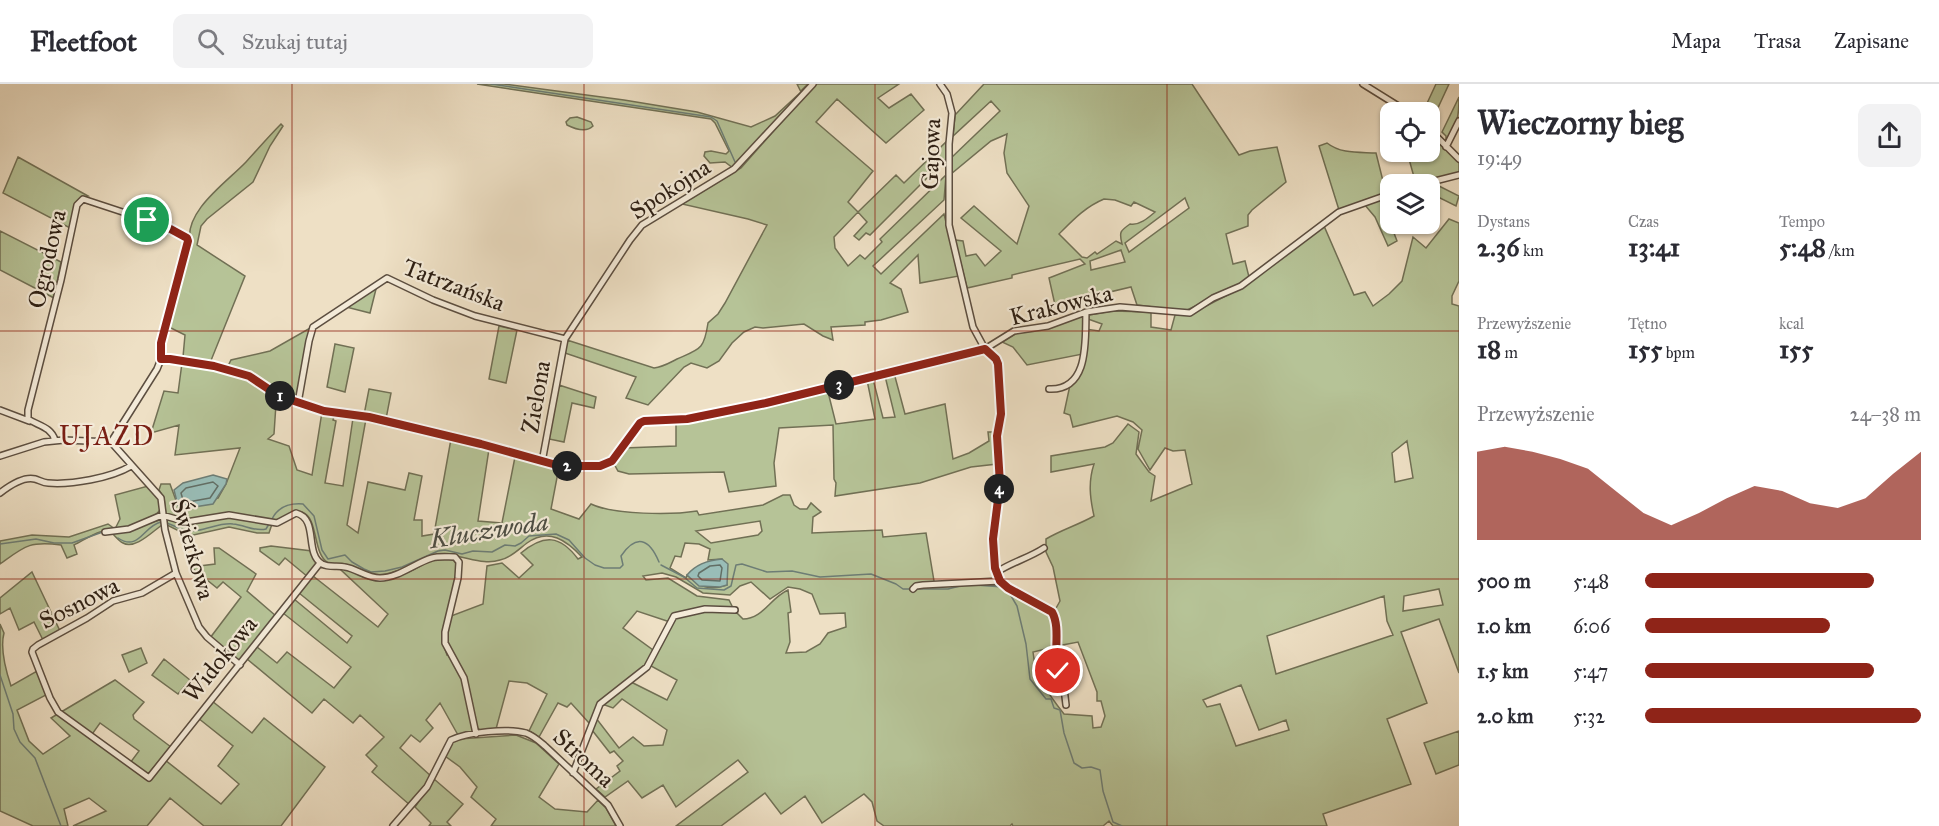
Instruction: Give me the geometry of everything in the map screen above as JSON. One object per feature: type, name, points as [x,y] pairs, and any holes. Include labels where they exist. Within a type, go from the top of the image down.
[{"type":"street","name":"Spokojna","points":[[565,339],[642,225],[734,169],[813,84]]},
{"type":"street","name":"Gajowa","points":[[940,84],[945,90],[952,113],[948,162],[949,227],[973,327],[985,349],[998,364],[1001,414],[997,436],[1000,484],[993,554],[1000,581]]},
{"type":"street","points":[[1363,84],[1392,102]]},
{"type":"street","points":[[1446,147],[1459,121]]},
{"type":"street","points":[[1440,141],[1459,159]]},
{"type":"street","points":[[1440,180],[1459,175]]},
{"type":"street","name":"Krakowska","points":[[542,462],[560,466],[608,464],[644,421],[687,419],[766,403],[985,349],[1014,331],[1048,326],[1086,312],[1120,307],[1190,313],[1213,298],[1241,286],[1339,212],[1380,198]]},
{"type":"street","name":"Ogrodowa","points":[[31,422],[27,417],[28,410],[77,205],[83,199],[165,226],[187,238],[187,246],[161,343],[161,359]]},
{"type":"street","name":"Tatrzańska","points":[[298,404],[313,327],[387,278],[433,300],[475,316],[565,339]]},
{"type":"street","points":[[1049,389],[1067,384],[1080,369],[1085,354],[1086,312]]},
{"type":"street","name":"Zielona","points":[[542,462],[565,339]]},
{"type":"street","points":[[0,456],[55,440],[111,442],[161,359],[214,366],[249,376],[279,396],[298,404],[481,444],[542,462]]},
{"type":"street","points":[[0,410],[47,429],[53,433],[55,440]]},
{"type":"street","name":"Świerkowa","points":[[111,442],[161,498],[162,515],[176,573],[199,627],[207,637],[240,665]]},
{"type":"street","points":[[0,493],[29,478],[46,483],[97,478],[117,474],[131,466]]},
{"type":"street","points":[[105,532],[129,529],[162,515],[186,522],[225,514],[282,522],[296,513],[307,521],[314,550],[320,563],[330,566],[343,566],[367,576],[384,578],[432,558],[458,559],[458,578],[445,632],[445,643],[464,678],[476,734],[451,740],[427,788],[393,826]]},
{"type":"street","points":[[996,572],[1011,562],[1044,548]]},
{"type":"street","name":"Widokowa","points":[[149,778],[320,563]]},
{"type":"street","name":"Sosnowa","points":[[149,778],[58,712],[32,652],[38,645],[113,601],[148,590],[176,573]]},
{"type":"street","points":[[913,589],[916,586],[1000,581],[1023,597],[1047,608],[1055,618],[1055,660],[1064,688],[1066,705]]},
{"type":"street","points":[[573,773],[600,704],[647,667],[674,615],[705,609],[735,610]]},
{"type":"street","name":"Stroma","points":[[476,734],[526,733],[537,738],[608,806],[620,826]]},
{"type":"green space","points":[[477,84],[504,84],[624,100],[697,112],[751,127],[775,116],[801,92],[797,84],[808,84],[801,91],[802,93],[733,168],[725,162],[710,163],[704,156],[705,152],[726,154],[729,151],[711,119]]},
{"type":"green space","points":[[815,84],[899,84],[878,98],[889,108],[911,94],[924,110],[886,143],[837,99],[816,122],[873,171],[848,202],[858,212],[834,237],[835,248],[848,266],[860,255],[865,259],[882,242],[880,239],[946,175],[944,200],[873,266],[881,274],[944,214],[959,276],[920,283],[918,255],[890,283],[901,289],[908,312],[865,322],[865,325],[831,327],[833,340],[804,324],[755,327],[744,332],[732,343],[719,361],[707,368],[691,363],[684,367],[648,405],[626,398],[636,377],[565,353],[567,340],[654,368],[666,365],[700,347],[705,339],[708,323],[725,303],[767,225],[682,204],[741,168]]},
{"type":"green space","points":[[984,84],[1192,84],[1239,155],[1277,147],[1286,182],[1252,210],[1248,215],[1248,226],[1226,234],[1233,264],[1245,261],[1249,277],[1241,284],[1185,311],[1137,305],[1131,287],[1055,305],[1049,278],[1085,264],[1080,259],[967,288],[955,240],[963,241],[966,256],[976,254],[985,266],[1001,251],[961,218],[974,206],[1017,244],[1029,206],[1007,173],[1004,153],[1007,134],[991,141],[951,174],[950,159],[1000,111],[991,101],[953,136],[955,115]],"holes":[[[1185,198],[1189,208],[1129,252],[1125,243]],[[1104,199],[1115,200],[1131,206],[1134,202],[1155,212],[1143,221],[1124,228],[1121,232],[1122,244],[1116,241],[1087,258],[1082,257],[1059,234],[1091,206]],[[1121,250],[1125,262],[1091,270],[1090,261]]]},
{"type":"green space","points":[[1436,84],[1449,84],[1440,103],[1428,102]]},
{"type":"green space","points":[[1459,97],[1455,125],[1446,139],[1442,132]]},
{"type":"green space","points":[[577,117],[591,122],[593,126],[584,130],[567,125],[566,122],[570,118]]},
{"type":"green space","points":[[281,124],[283,126],[270,146],[253,182],[201,226],[197,245],[245,276],[210,363],[183,357],[185,335],[167,326],[194,219],[209,198]]},
{"type":"green space","points":[[948,140],[947,158],[870,235],[866,233],[859,240],[854,236],[867,222],[858,212],[896,175],[904,183]]},
{"type":"green space","points":[[1440,142],[1459,163],[1459,173],[1440,178],[1440,174],[1413,174],[1410,162],[1440,162]]},
{"type":"green space","points":[[1327,143],[1344,151],[1376,153],[1381,174],[1380,195],[1339,210],[1319,146]]},
{"type":"green space","points":[[18,157],[88,196],[83,197],[70,228],[3,193]]},
{"type":"green space","points":[[1440,186],[1459,196],[1456,206],[1440,198]]},
{"type":"green space","points":[[1380,199],[1380,228],[1375,217],[1364,204]]},
{"type":"green space","points":[[1449,219],[1459,223],[1459,281],[1452,296],[1452,304],[1459,306],[1459,673],[1439,619],[1401,632],[1427,703],[1387,719],[1411,784],[1323,814],[1327,826],[1113,826],[1109,821],[1103,826],[1013,826],[1012,824],[1010,826],[884,826],[877,821],[872,802],[864,794],[822,823],[805,796],[781,814],[765,793],[721,826],[676,826],[748,772],[738,760],[676,807],[663,785],[642,798],[628,781],[605,797],[596,789],[620,771],[617,766],[623,761],[614,751],[610,753],[592,730],[596,718],[619,748],[633,737],[644,746],[663,745],[667,730],[622,699],[613,708],[602,704],[631,682],[667,700],[677,680],[651,666],[650,663],[670,622],[637,611],[623,628],[653,650],[645,667],[599,702],[590,724],[571,703],[567,707],[558,703],[539,737],[529,731],[547,694],[527,683],[509,681],[496,729],[482,731],[477,728],[472,733],[458,735],[440,703],[426,720],[433,728],[420,742],[411,735],[400,748],[432,777],[411,806],[372,772],[377,766],[366,755],[384,737],[360,715],[353,723],[324,699],[312,713],[247,659],[257,647],[277,663],[287,652],[334,688],[351,667],[283,613],[294,599],[347,643],[352,636],[299,593],[313,576],[378,627],[388,614],[340,569],[370,579],[378,579],[410,572],[435,559],[448,558],[455,561],[457,568],[443,643],[447,655],[451,654],[447,635],[451,616],[483,604],[487,566],[502,563],[519,578],[533,565],[521,553],[544,540],[565,545],[578,559],[582,557],[564,541],[543,536],[535,538],[508,557],[494,562],[446,555],[382,575],[370,574],[328,563],[320,552],[311,521],[302,512],[294,512],[273,521],[269,533],[229,527],[189,536],[167,525],[164,498],[159,490],[161,484],[170,484],[178,506],[218,498],[240,448],[175,455],[179,425],[151,433],[164,391],[178,393],[182,363],[248,378],[278,398],[274,434],[268,439],[289,446],[297,470],[312,475],[322,412],[334,416],[333,420],[336,421],[325,483],[343,486],[353,418],[366,419],[347,525],[358,533],[368,482],[405,490],[409,473],[422,476],[414,520],[422,520],[422,536],[434,534],[451,439],[489,449],[478,521],[502,523],[515,457],[559,467],[551,509],[579,519],[591,504],[628,512],[697,511],[699,515],[763,505],[783,495],[790,495],[794,505],[800,509],[807,509],[811,503],[821,512],[813,517],[812,533],[882,530],[883,537],[926,533],[935,587],[969,584],[1004,586],[1023,599],[1050,612],[1054,618],[1054,647],[1033,652],[1040,677],[1064,714],[1092,716],[1093,728],[1101,727],[1105,716],[1101,701],[1097,701],[1097,692],[1078,642],[1057,646],[1055,610],[1060,601],[1053,567],[1046,552],[1046,539],[1094,516],[1090,490],[1094,464],[1051,472],[1051,456],[1105,447],[1113,443],[1128,424],[1139,432],[1136,454],[1149,472],[1155,476],[1151,501],[1192,484],[1185,450],[1173,451],[1165,448],[1150,470],[1138,449],[1142,430],[1133,422],[1117,416],[1073,427],[1070,415],[1064,413],[1070,385],[1082,369],[1086,329],[1099,331],[1102,324],[1088,319],[1089,315],[1112,311],[1151,312],[1151,327],[1171,330],[1175,315],[1189,315],[1235,291],[1324,226],[1354,295],[1365,292],[1373,306],[1402,281],[1413,237],[1426,248],[1437,234],[1440,234],[1440,230]],"holes":[[[1407,441],[1413,478],[1395,482],[1392,453]],[[760,521],[762,531],[758,535],[711,543],[696,531]],[[685,543],[699,544],[710,549],[708,560],[722,559],[727,585],[710,588],[670,568],[675,556],[681,557]],[[662,573],[676,577],[703,593],[730,595],[740,586],[751,582],[770,599],[788,587],[800,589],[812,594],[820,614],[845,613],[846,627],[828,633],[820,644],[806,652],[786,653],[790,642],[788,613],[791,612],[788,590],[756,616],[743,619],[734,610],[729,600],[697,596],[668,578],[646,580],[643,576]],[[1439,589],[1443,605],[1403,611],[1404,596]],[[1384,596],[1387,621],[1393,635],[1276,674],[1267,636]],[[1241,685],[1259,730],[1286,720],[1289,730],[1236,746],[1220,704],[1207,707],[1203,700]]]},
{"type":"green space","points":[[0,231],[61,262],[54,298],[0,270]]},
{"type":"green space","points":[[1383,234],[1394,234],[1397,241],[1388,246]]},
{"type":"green space","points":[[377,285],[370,313],[346,307]]},
{"type":"green space","points":[[1084,315],[1083,354],[1027,365],[1013,347],[1002,342],[1018,332]]},
{"type":"green space","points":[[499,326],[517,330],[506,383],[489,379]]},
{"type":"green space","points":[[312,327],[297,401],[251,375],[227,368],[231,360],[270,351]]},
{"type":"green space","points":[[335,344],[354,348],[345,392],[327,387]]},
{"type":"green space","points":[[894,373],[905,414],[945,404],[953,459],[989,441],[988,432],[996,432],[997,464],[971,467],[920,483],[835,496],[833,425],[779,428],[774,463],[776,486],[729,492],[724,472],[629,474],[618,471],[613,462],[624,448],[676,446],[676,421],[698,422],[828,392],[836,424],[875,419],[867,380],[873,379],[883,418],[895,417],[885,376]]},
{"type":"green space","points":[[559,385],[596,397],[594,408],[572,403],[564,442],[549,439]]},
{"type":"green space","points":[[369,389],[391,393],[386,419],[364,415]]},
{"type":"green space","points":[[148,486],[158,497],[161,509],[148,520],[133,526],[115,529],[120,519],[115,495]]},
{"type":"green space","points":[[160,520],[162,525],[144,539],[133,544],[123,543],[112,533]]},
{"type":"green space","points":[[108,524],[115,529],[97,533],[74,545],[77,554],[67,558],[61,545],[41,544],[28,546],[0,564],[0,541],[32,535],[69,537]]},
{"type":"green space","points":[[271,546],[312,551],[318,562],[308,577],[285,558],[279,565],[260,551],[260,548]]},
{"type":"green space","points":[[214,548],[219,548],[256,574],[247,591],[276,616],[239,662],[210,638],[241,597],[223,582],[217,588],[191,567],[215,564]]},
{"type":"green space","points":[[32,572],[60,631],[43,640],[34,622],[19,630],[10,608],[0,614],[0,598]]},
{"type":"green space","points":[[0,624],[4,633],[3,652],[11,686],[37,671],[46,695],[17,710],[29,741],[43,754],[70,736],[51,718],[115,680],[144,702],[133,715],[134,719],[171,747],[146,774],[130,763],[139,751],[100,723],[90,737],[148,779],[165,760],[221,804],[239,784],[218,766],[233,746],[198,718],[212,701],[252,733],[264,718],[325,767],[281,826],[204,826],[170,798],[147,826],[73,826],[106,811],[89,798],[64,809],[68,826],[33,826],[0,811]]},
{"type":"green space","points":[[141,648],[147,663],[129,672],[122,655]]},
{"type":"green space","points":[[164,659],[190,680],[178,694],[152,675]]},
{"type":"green space","points":[[1459,731],[1459,765],[1436,774],[1424,743]]},
{"type":"green space","points":[[516,735],[536,743],[559,764],[539,797],[555,809],[587,812],[598,800],[606,808],[616,826],[491,826],[496,819],[471,797],[477,787],[460,767],[445,756],[452,742],[459,739]]},
{"type":"green space","points":[[434,779],[463,804],[447,822],[451,826],[429,826],[431,823],[415,807]]},
{"type":"water","points":[[213,475],[227,479],[213,504],[188,508],[178,506],[174,490],[183,483]]},
{"type":"water","points":[[722,559],[728,564],[727,585],[699,586],[687,575],[703,563]]},
{"type":"waterway","points":[[491,84],[711,117],[717,121],[735,162]]},
{"type":"waterway","name":"Kluczwoda","points":[[272,519],[278,511],[285,507],[303,504],[314,516],[322,550],[328,559],[345,555],[352,562],[371,572],[402,567],[438,551],[445,550],[462,554],[473,551],[492,552],[505,545],[515,546],[529,536],[556,534],[569,540],[585,558],[604,568],[620,568],[623,565],[621,556],[637,542],[647,544],[659,562]]},
{"type":"waterway","name":"Kluczwoda","points":[[118,538],[131,542],[161,522]]},
{"type":"waterway","name":"Kluczwoda","points":[[167,523],[191,531],[227,524],[262,530],[266,529],[269,524]]},
{"type":"waterway","name":"Kluczwoda","points":[[0,544],[36,539],[54,543],[72,543],[111,529]]},
{"type":"waterway","name":"Kluczwoda","points":[[661,565],[684,577],[697,588],[724,590],[731,586],[736,565],[742,564],[767,572],[792,571],[820,577],[871,574],[903,589],[911,589]]},
{"type":"waterway","name":"Kluczwoda","points":[[915,589],[948,589],[964,585]]},
{"type":"waterway","name":"Kluczwoda","points":[[975,585],[1003,587]]},
{"type":"waterway","name":"Kluczwoda","points":[[1007,589],[1017,606],[1026,644],[1030,679],[1046,699],[1051,699],[1054,708],[1060,710],[1064,733],[1074,763],[1082,768],[1091,767],[1100,770],[1103,791],[1113,822],[1122,826]]},
{"type":"waterway","points":[[0,675],[13,714],[14,729],[20,742],[35,758],[61,826]]},
{"type":"district","name":"UJAZD","points":[[107,435]]},
{"type":"route","points":[[147,220],[182,234],[188,241],[161,343],[161,359],[235,371],[249,376],[279,396],[324,411],[369,417],[560,466],[608,464],[644,421],[687,419],[766,403],[985,349],[998,364],[1001,414],[997,436],[1000,484],[993,539],[995,568],[1000,581],[1008,588],[1052,612],[1057,628],[1055,660],[1058,671]]}]
